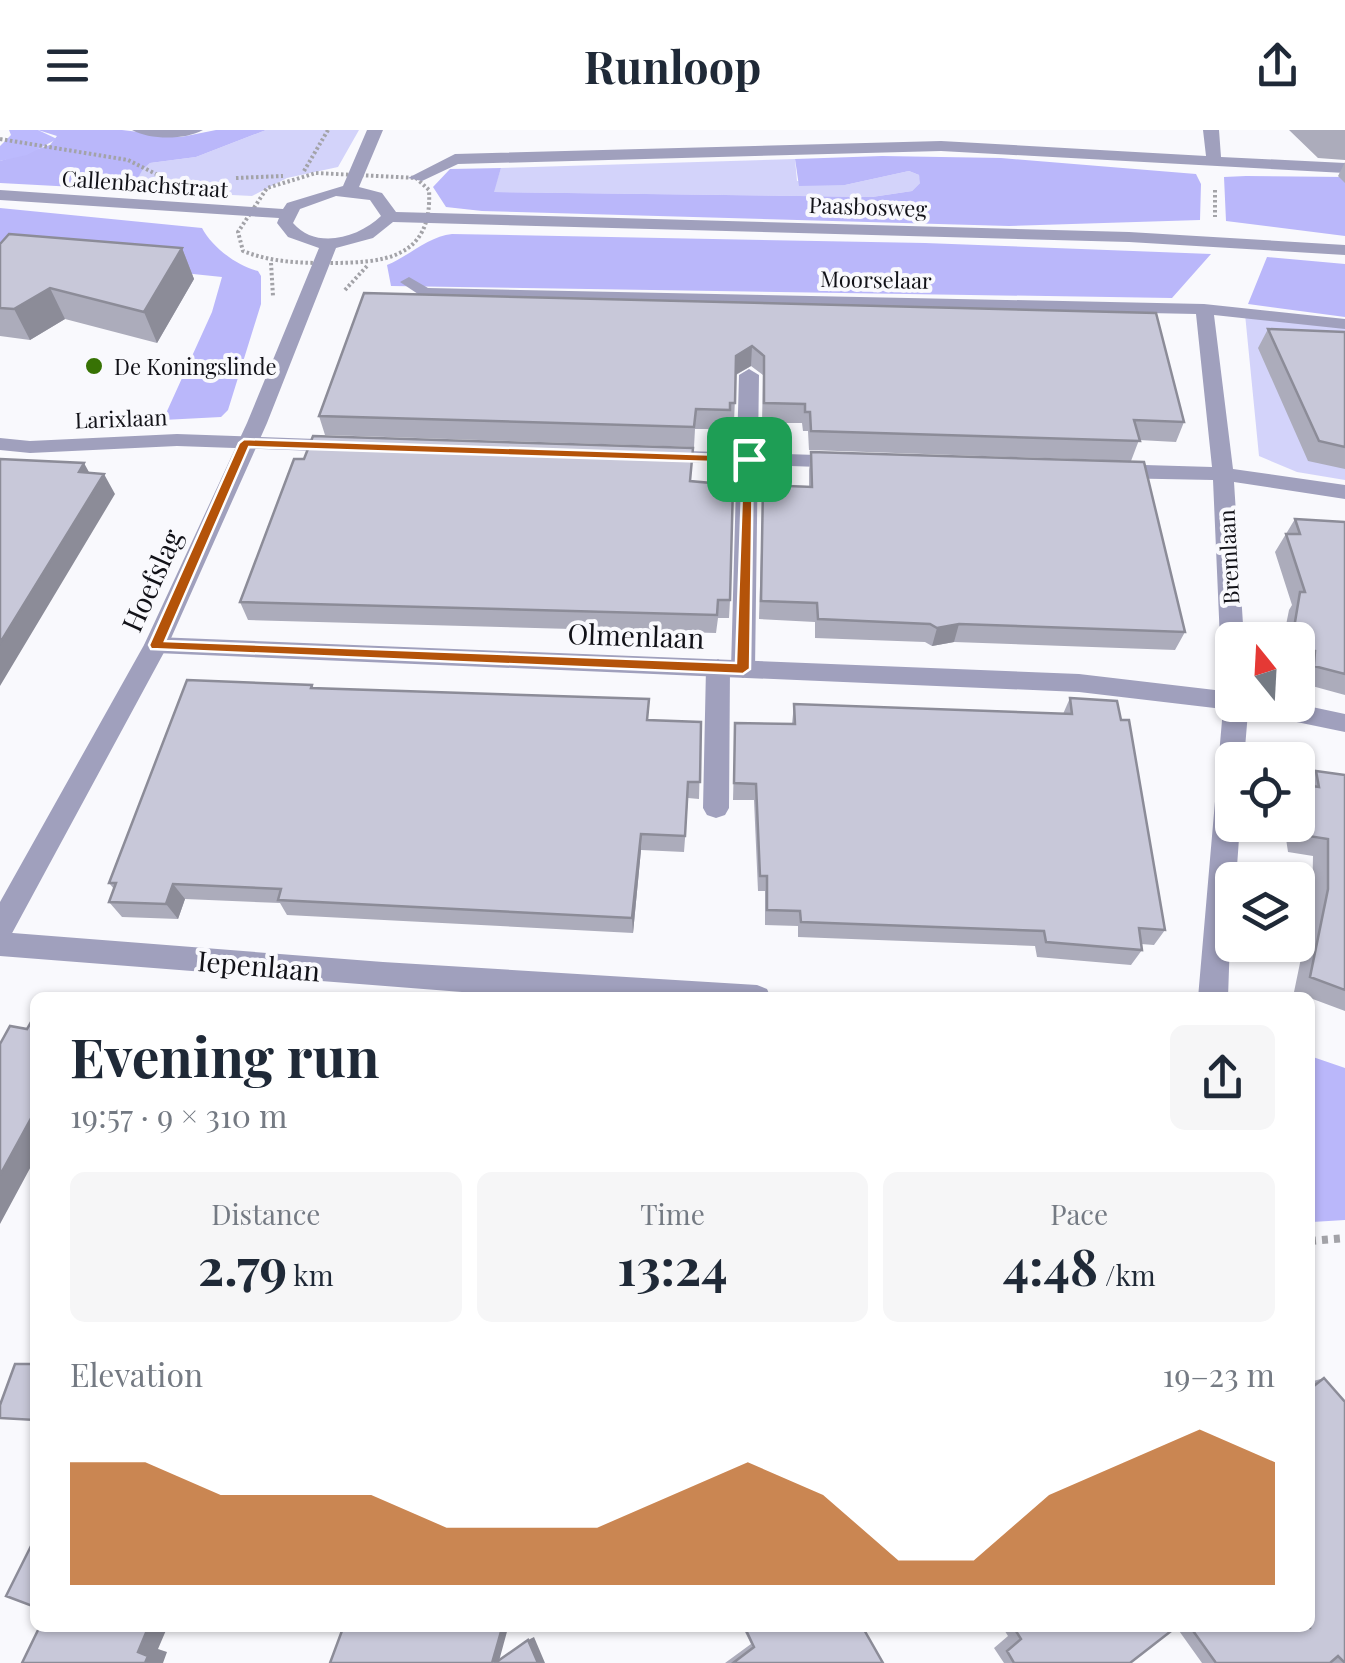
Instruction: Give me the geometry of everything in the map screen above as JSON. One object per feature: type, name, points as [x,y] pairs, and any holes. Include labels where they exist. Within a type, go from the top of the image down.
[{"type":"street","points":[[140,130],[188,132]]},
{"type":"street","points":[[349,191],[375,130]]},
{"type":"street","points":[[690,130],[694,153]]},
{"type":"street","points":[[1211,130],[1214,164]]},
{"type":"street","points":[[416,178],[456,159],[694,153],[938,138],[1214,164],[1345,168]]},
{"type":"street","points":[[349,191],[380,199],[388,207],[388,216],[368,235],[330,243],[298,238],[284,223],[286,214],[318,194],[349,191]]},
{"type":"street","name":"Callenbachstraat","points":[[0,196],[286,214]]},
{"type":"street","name":"Paasbosweg","points":[[388,216],[1129,236],[1345,250]]},
{"type":"street","name":"Hoefslag","points":[[0,928],[156,645],[244,443],[257,422],[330,243]]},
{"type":"street","name":"Moorselaar","points":[[409,282],[424,293],[1204,309],[1345,324]]},
{"type":"street","name":"Bremlaan","points":[[1204,309],[1223,474],[1231,622]]},
{"type":"street","points":[[716,808],[749,459],[749,375]]},
{"type":"street","name":"Larixlaan","points":[[0,444],[30,447],[177,440],[361,447]]},
{"type":"street","points":[[632,455],[867,463]]},
{"type":"street","points":[[1085,470],[1223,474]]},
{"type":"street","name":"Bremlaan","points":[[1223,474],[1345,492]]},
{"type":"street","name":"Olmenlaan","points":[[156,645],[1079,682],[1215,700]]},
{"type":"street","points":[[1315,716],[1345,722]]},
{"type":"street","points":[[1213,992],[1233,722]]},
{"type":"street","name":"Iepenlaan","points":[[0,944],[380,986],[568,992]]},
{"type":"path","points":[[230,179],[298,175],[310,166],[328,130]]},
{"type":"path","points":[[0,138],[128,160],[158,175]]},
{"type":"path","points":[[1315,1241],[1345,1238]]},
{"type":"shaded area","points":[[9,130],[38,130],[57,139],[27,155],[0,161],[0,146],[11,135]]},
{"type":"shaded area","points":[[38,130],[122,130],[181,137],[216,130],[266,130],[196,157],[150,163],[131,190],[0,183],[0,161],[50,145],[57,136]]},
{"type":"shaded area","points":[[266,130],[359,130],[338,167],[287,178],[252,196],[131,190],[150,163],[196,157]]},
{"type":"shaded area","points":[[1001,158],[1196,174],[1201,184],[1200,220],[1009,226],[482,211],[446,207],[433,187],[450,169],[501,168],[494,192],[872,197],[912,191],[920,183],[919,175],[909,171],[845,185],[799,186],[795,159]]},
{"type":"shaded area","points":[[795,159],[797,181],[845,185],[909,171],[919,175],[921,182],[912,191],[872,197],[493,192],[501,168]]},
{"type":"shaded area","points":[[1224,177],[1345,177],[1345,236],[1226,221]]},
{"type":"shaded area","points":[[0,208],[202,228],[226,255],[258,271],[261,304],[228,410],[221,417],[163,420],[212,312],[222,277],[0,254]]},
{"type":"shaded area","points":[[452,234],[925,243],[1211,254],[1172,298],[391,286],[387,265],[435,238]]},
{"type":"shaded area","points":[[1267,257],[1345,264],[1345,317],[1248,304]]},
{"type":"shaded area","points":[[1245,314],[1345,328],[1345,480],[1297,472],[1259,456]]},
{"type":"shaded area","points":[[1315,1058],[1345,1068],[1345,1220],[1315,1222]]},
{"type":"building","points":[[9,234],[182,248],[144,312],[50,288],[14,309],[0,308],[0,244]]},
{"type":"building","points":[[364,293],[1156,313],[1184,422],[1134,420],[1140,441],[811,431],[810,412],[805,412],[805,404],[764,403],[764,356],[752,346],[736,356],[735,403],[730,403],[730,410],[696,409],[694,427],[319,416]]},
{"type":"building","points":[[1268,329],[1345,332],[1345,447],[1319,441]]},
{"type":"building","points":[[313,436],[693,448],[690,481],[733,485],[730,600],[718,600],[717,615],[240,602],[294,459],[304,459]]},
{"type":"building","points":[[811,452],[1144,462],[1185,632],[959,624],[937,628],[930,624],[818,619],[817,603],[761,601],[763,485],[812,487]]},
{"type":"building","points":[[0,459],[84,463],[79,472],[104,474],[0,643]]},
{"type":"building","points":[[1295,519],[1345,522],[1345,674],[1315,666],[1315,622],[1295,622],[1300,592],[1305,592],[1286,534],[1300,534]]},
{"type":"building","points":[[187,680],[649,699],[647,720],[701,722],[700,782],[688,782],[685,836],[641,834],[632,918],[278,900],[281,889],[173,884],[166,904],[109,902],[116,883],[109,883]]},
{"type":"building","points":[[1070,698],[1117,701],[1121,720],[1129,720],[1165,930],[1139,928],[1142,950],[1046,942],[1044,931],[801,922],[800,911],[767,910],[767,876],[760,876],[756,784],[734,783],[735,723],[795,724],[794,704],[1072,714]]},
{"type":"building","points":[[1316,771],[1345,775],[1345,990],[1310,977],[1328,889],[1328,839],[1315,837],[1315,786],[1319,787]]},
{"type":"building","points":[[30,1024],[30,1120],[0,1175],[0,1044],[10,1026],[27,1029]]},
{"type":"building","points":[[15,1364],[30,1364],[30,1420],[0,1418],[0,1405]]},
{"type":"building","points":[[1324,1378],[1345,1402],[1345,1663],[1338,1656],[1330,1663],[1216,1663],[1194,1632],[1315,1632],[1315,1385]]},
{"type":"building","points":[[30,1548],[30,1605],[6,1596]]},
{"type":"building","points":[[37,1632],[146,1632],[138,1652],[148,1656],[145,1663],[22,1663]]},
{"type":"building","points":[[342,1632],[501,1632],[492,1663],[330,1663]]},
{"type":"building","points":[[747,1632],[865,1632],[883,1663],[733,1663],[754,1647]]},
{"type":"building","points":[[1017,1632],[1170,1632],[1130,1663],[1014,1663],[1007,1651],[1021,1639]]},
{"type":"building","points":[[528,1640],[538,1663],[495,1663]]},
{"type":"place","name":"De Koningslinde","points":[[94,366]]},
{"type":"route","points":[[244,443],[749,459],[743,669],[156,645],[244,443]]}]
